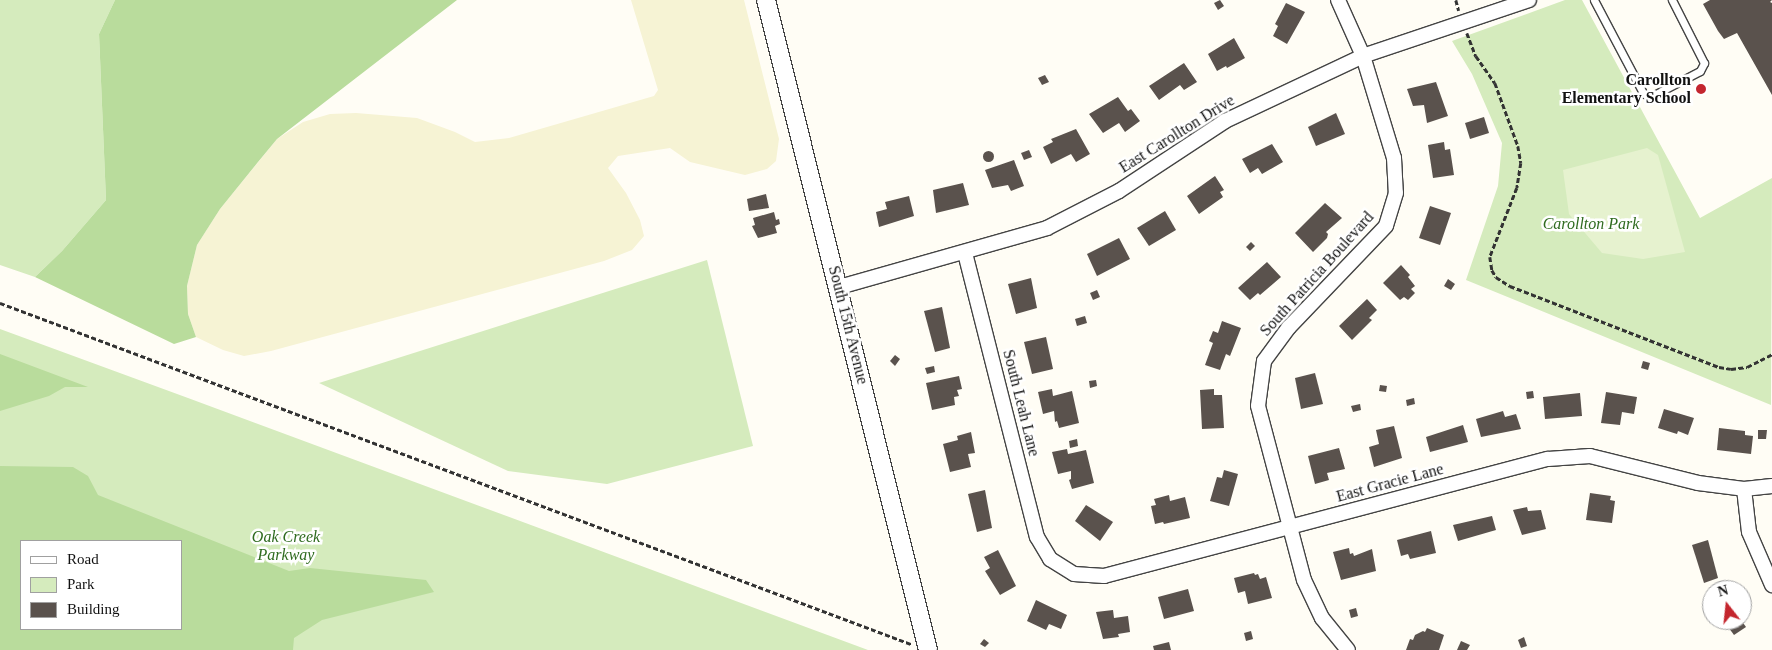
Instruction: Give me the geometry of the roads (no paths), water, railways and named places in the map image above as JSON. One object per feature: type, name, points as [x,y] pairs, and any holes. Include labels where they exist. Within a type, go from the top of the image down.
[{"type":"street","name":"South 15th Avenue","points":[[766,0],[839,287],[923,649]]},
{"type":"street","name":"South Patricia Boulevard","points":[[1338,0],[1363,56],[1394,158],[1396,193],[1386,226],[1289,327],[1264,361],[1258,406],[1304,580],[1322,618],[1348,650]]},
{"type":"street","name":"East Carollton Drive","points":[[839,287],[965,253],[1047,228],[1119,191],[1226,122],[1363,56],[1529,0]]},
{"type":"street","name":"South Leah Lane","points":[[965,253],[1037,537],[1050,558]]},
{"type":"street","name":"East Gracie Lane","points":[[1050,558],[1074,574],[1104,576],[1548,460],[1565,458],[1590,456],[1698,483],[1744,489],[1772,486]]},
{"type":"street","points":[[1744,489],[1749,532],[1772,585]]},
{"type":"lane","points":[[1594,0],[1643,93],[1650,97],[1700,71],[1704,63],[1672,0]]},
{"type":"place","name":"Carollton Elementary School","points":[[1701,89]]},
{"type":"park label","name":"Carollton Park","points":[[1591,224]]},
{"type":"park label","name":"Oak Creek Parkway","points":[[286,546]]}]
